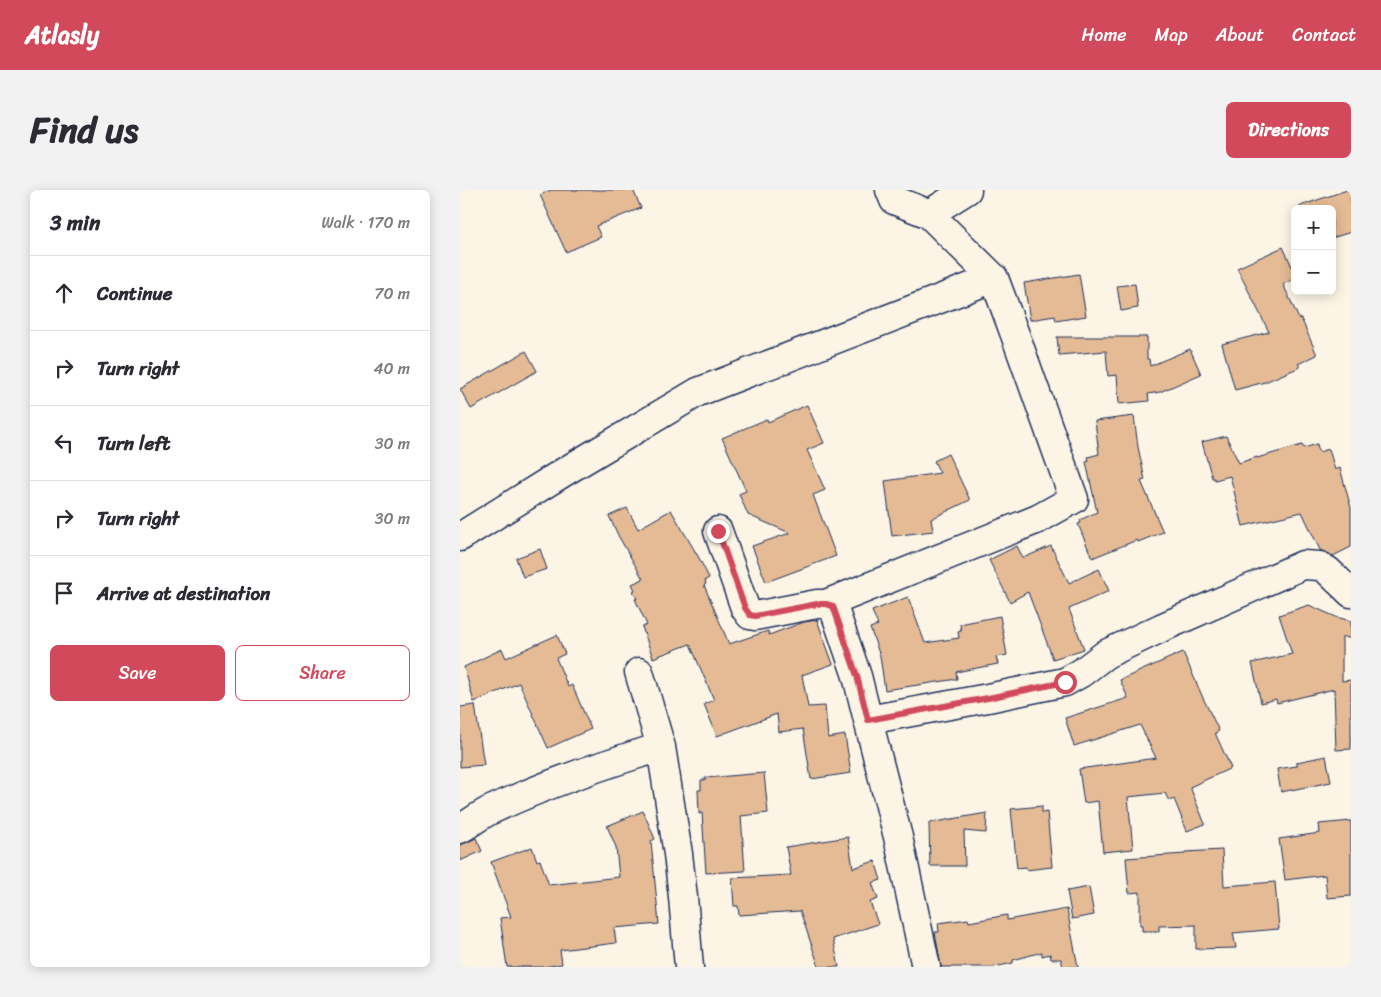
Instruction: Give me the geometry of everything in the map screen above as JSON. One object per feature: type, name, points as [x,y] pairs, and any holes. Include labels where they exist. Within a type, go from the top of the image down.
[{"type":"street","points":[[826,604],[1038,519],[1074,499],[994,278],[929,214],[894,200],[890,190]]},
{"type":"street","points":[[929,214],[967,190]]},
{"type":"street","points":[[460,537],[698,392],[994,278]]},
{"type":"street","points":[[718,531],[745,608],[750,615],[755,616],[817,604],[833,606],[857,676],[898,837],[926,967]]},
{"type":"street","points":[[868,720],[1065,682],[1081,673],[1106,654],[1303,565],[1320,566],[1351,593]]},
{"type":"street","points":[[639,672],[661,747],[678,854],[689,967]]},
{"type":"street","points":[[460,828],[490,810],[538,790],[598,766],[661,747]]},
{"type":"building","points":[[551,190],[633,190],[641,208],[596,226],[601,237],[566,252],[540,195]]},
{"type":"building","points":[[1351,190],[1351,232],[1336,237],[1336,205],[1303,205]]},
{"type":"building","points":[[1283,247],[1291,264],[1291,281],[1283,284],[1299,319],[1301,318],[1317,355],[1298,364],[1300,367],[1265,382],[1235,390],[1222,344],[1269,332],[1237,268]]},
{"type":"building","points":[[1079,274],[1086,316],[1056,321],[1055,316],[1030,320],[1024,283]]},
{"type":"building","points":[[1135,284],[1138,308],[1121,311],[1117,286]]},
{"type":"building","points":[[1057,337],[1147,337],[1147,359],[1149,359],[1150,366],[1190,349],[1201,374],[1160,392],[1148,394],[1149,401],[1119,404],[1117,375],[1108,376],[1106,351],[1059,355]]},
{"type":"building","points":[[526,351],[537,371],[471,409],[460,389]]},
{"type":"building","points":[[807,405],[824,443],[807,450],[825,490],[813,495],[836,556],[766,582],[752,546],[790,533],[748,515],[739,494],[746,491],[722,438],[767,419],[768,422]]},
{"type":"building","points":[[1134,416],[1145,480],[1141,481],[1163,532],[1092,558],[1078,524],[1081,523],[1080,520],[1097,512],[1086,462],[1089,461],[1088,457],[1099,454],[1095,421]]},
{"type":"building","points":[[1226,436],[1239,463],[1302,445],[1304,448],[1317,444],[1319,452],[1329,449],[1335,470],[1340,468],[1351,508],[1351,547],[1333,556],[1320,550],[1302,512],[1243,526],[1230,476],[1215,480],[1212,478],[1202,442]]},
{"type":"building","points":[[948,454],[970,500],[931,519],[933,531],[892,536],[885,481],[940,473],[934,461]]},
{"type":"building","points":[[627,508],[638,529],[671,510],[709,578],[705,580],[706,584],[704,585],[729,644],[768,631],[769,635],[804,622],[817,620],[833,664],[802,675],[808,707],[825,706],[828,738],[845,735],[851,773],[811,779],[803,729],[779,732],[777,714],[717,736],[704,704],[714,700],[690,644],[653,658],[642,627],[647,625],[635,599],[637,599],[632,584],[643,579],[609,516]]},
{"type":"building","points":[[1017,546],[1023,558],[1051,546],[1069,583],[1099,569],[1109,591],[1069,609],[1084,649],[1053,659],[1028,592],[1010,602],[989,560]]},
{"type":"building","points":[[540,549],[547,569],[523,577],[516,558]]},
{"type":"building","points":[[908,597],[925,643],[959,638],[960,624],[1000,616],[1007,655],[996,657],[998,664],[956,672],[957,679],[885,690],[880,656],[870,628],[878,625],[872,611]]},
{"type":"building","points":[[1309,605],[1336,617],[1351,621],[1351,639],[1342,636],[1342,681],[1351,680],[1351,749],[1336,750],[1334,689],[1277,703],[1276,699],[1261,703],[1252,663],[1292,654],[1279,615]]},
{"type":"building","points":[[557,635],[565,654],[556,658],[568,687],[572,685],[591,729],[548,748],[519,683],[474,702],[464,667],[502,649],[506,658]]},
{"type":"building","points":[[1183,652],[1219,731],[1215,733],[1231,768],[1190,787],[1205,824],[1187,831],[1174,799],[1169,801],[1165,793],[1128,797],[1133,849],[1103,852],[1098,801],[1084,803],[1079,769],[1156,758],[1140,725],[1074,746],[1065,718],[1128,698],[1120,680]]},
{"type":"building","points":[[475,705],[484,765],[460,767],[460,707]]},
{"type":"building","points":[[1326,756],[1331,782],[1281,792],[1277,769],[1297,766],[1297,762]]},
{"type":"building","points":[[764,773],[768,813],[741,816],[745,871],[706,873],[702,813],[699,814],[698,790],[701,790],[701,780],[705,780],[705,778]]},
{"type":"building","points":[[1042,806],[1042,813],[1047,812],[1052,867],[1026,870],[1026,867],[1017,868],[1011,809]]},
{"type":"building","points":[[643,811],[655,839],[651,841],[659,924],[614,928],[616,943],[560,950],[562,964],[543,967],[507,967],[500,918],[511,917],[491,862],[532,847],[537,861],[540,860],[549,885],[619,877],[616,847],[607,826]]},
{"type":"building","points":[[987,813],[986,833],[964,831],[965,866],[930,866],[929,823]]},
{"type":"building","points":[[1351,821],[1351,896],[1327,898],[1325,875],[1285,880],[1279,839],[1320,833],[1319,824]]},
{"type":"building","points":[[848,837],[853,868],[875,861],[881,880],[872,883],[878,899],[870,902],[878,924],[833,939],[839,967],[819,967],[800,911],[739,915],[738,906],[734,906],[732,878],[791,875],[786,847]]},
{"type":"building","points":[[476,838],[482,851],[460,861],[460,845]]},
{"type":"building","points":[[1222,850],[1224,886],[1275,882],[1279,929],[1233,933],[1236,948],[1196,949],[1196,925],[1159,926],[1159,931],[1142,931],[1142,925],[1140,925],[1140,892],[1129,893],[1126,858]]},
{"type":"building","points":[[1089,887],[1094,915],[1072,919],[1067,891]]},
{"type":"building","points":[[1067,909],[1078,967],[1063,967],[1061,959],[1051,959],[1050,954],[1042,956],[1042,952],[1013,960],[1013,963],[994,967],[941,967],[935,932],[939,932],[938,923],[968,919],[969,922],[1007,915],[1007,920]]},
{"type":"route","points":[[718,531],[745,608],[750,615],[755,616],[817,604],[833,606],[857,676],[868,720],[1065,682]]}]
